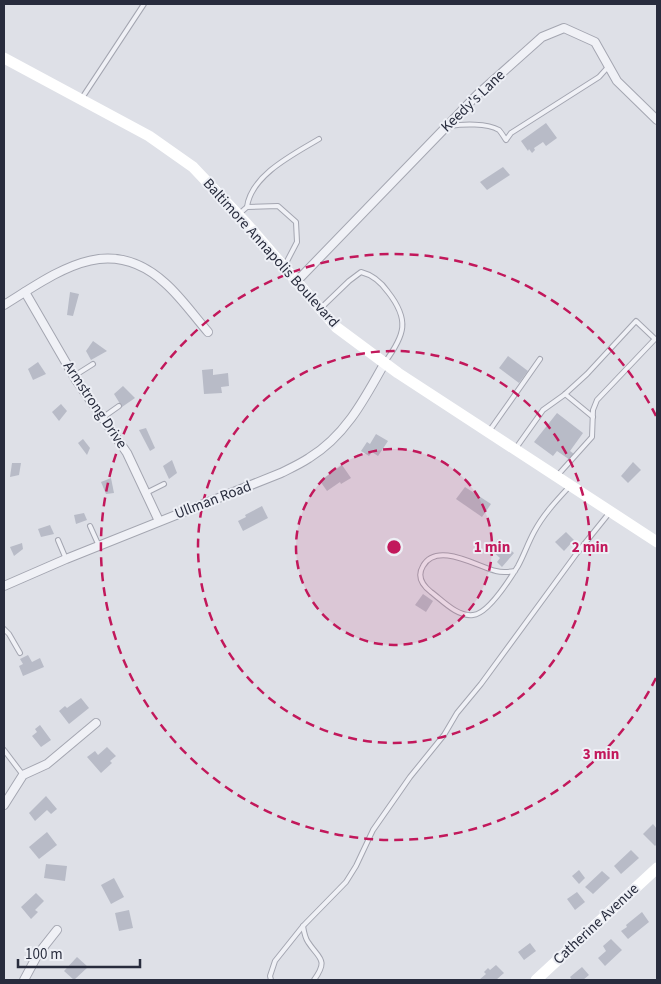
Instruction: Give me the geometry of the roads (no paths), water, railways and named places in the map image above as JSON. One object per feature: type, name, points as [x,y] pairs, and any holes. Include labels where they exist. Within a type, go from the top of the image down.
[{"type":"main road","name":"Baltimore Annapolis Boulevard","points":[[4,58],[149,136],[193,167],[238,215],[336,327],[384,364],[657,542]]},
{"type":"main road","name":"Catherine Avenue","points":[[536,980],[657,868]]},
{"type":"street","name":"Keedy's Lane","points":[[296,282],[477,95],[542,37],[564,28],[595,42],[617,81],[657,120]]},
{"type":"street","points":[[4,305],[63,269],[77,263],[103,258],[141,266],[162,280],[208,332]]},
{"type":"street","name":"Armstrong Drive","points":[[25,292],[74,376],[127,453],[159,521]]},
{"type":"street","name":"Ullman Road","points":[[4,586],[159,521],[281,473],[310,458],[349,422],[366,397],[384,364]]},
{"type":"street","points":[[4,805],[22,775],[47,764],[96,722]]},
{"type":"street","points":[[24,980],[38,954],[57,930]]},
{"type":"lane","points":[[80,100],[144,4]]},
{"type":"lane","points":[[446,126],[460,124],[489,127],[499,131],[506,140],[511,133],[599,77],[608,67]]},
{"type":"lane","points":[[248,207],[249,196],[279,162],[319,138]]},
{"type":"lane","points":[[238,215],[248,207],[278,206],[296,222],[297,242],[283,267]]},
{"type":"lane","points":[[320,309],[349,280],[361,272],[371,274],[399,306],[403,319],[401,334],[384,364]]},
{"type":"lane","points":[[515,450],[543,410],[565,394],[636,321],[655,339],[597,400],[593,410],[592,437],[556,476]]},
{"type":"lane","points":[[488,432],[540,359]]},
{"type":"lane","points":[[74,376],[93,364]]},
{"type":"lane","points":[[565,394],[593,417]]},
{"type":"lane","points":[[102,418],[119,406]]},
{"type":"lane","points":[[146,493],[164,484]]},
{"type":"lane","points":[[515,571],[499,572],[466,560],[443,555],[426,562],[422,566],[420,576],[424,587],[457,611],[474,615],[489,607],[515,571],[533,532],[545,514],[570,486]]},
{"type":"lane","points":[[271,980],[270,976],[276,961],[302,926],[346,882],[356,866],[373,830],[404,785],[444,735],[457,713],[481,684],[577,553],[610,512]]},
{"type":"lane","points":[[90,526],[99,546]]},
{"type":"lane","points":[[58,540],[66,559]]},
{"type":"lane","points":[[4,629],[20,653]]},
{"type":"lane","points":[[4,750],[22,775]]},
{"type":"lane","points":[[302,926],[306,940],[320,956],[323,964],[314,980]]}]
